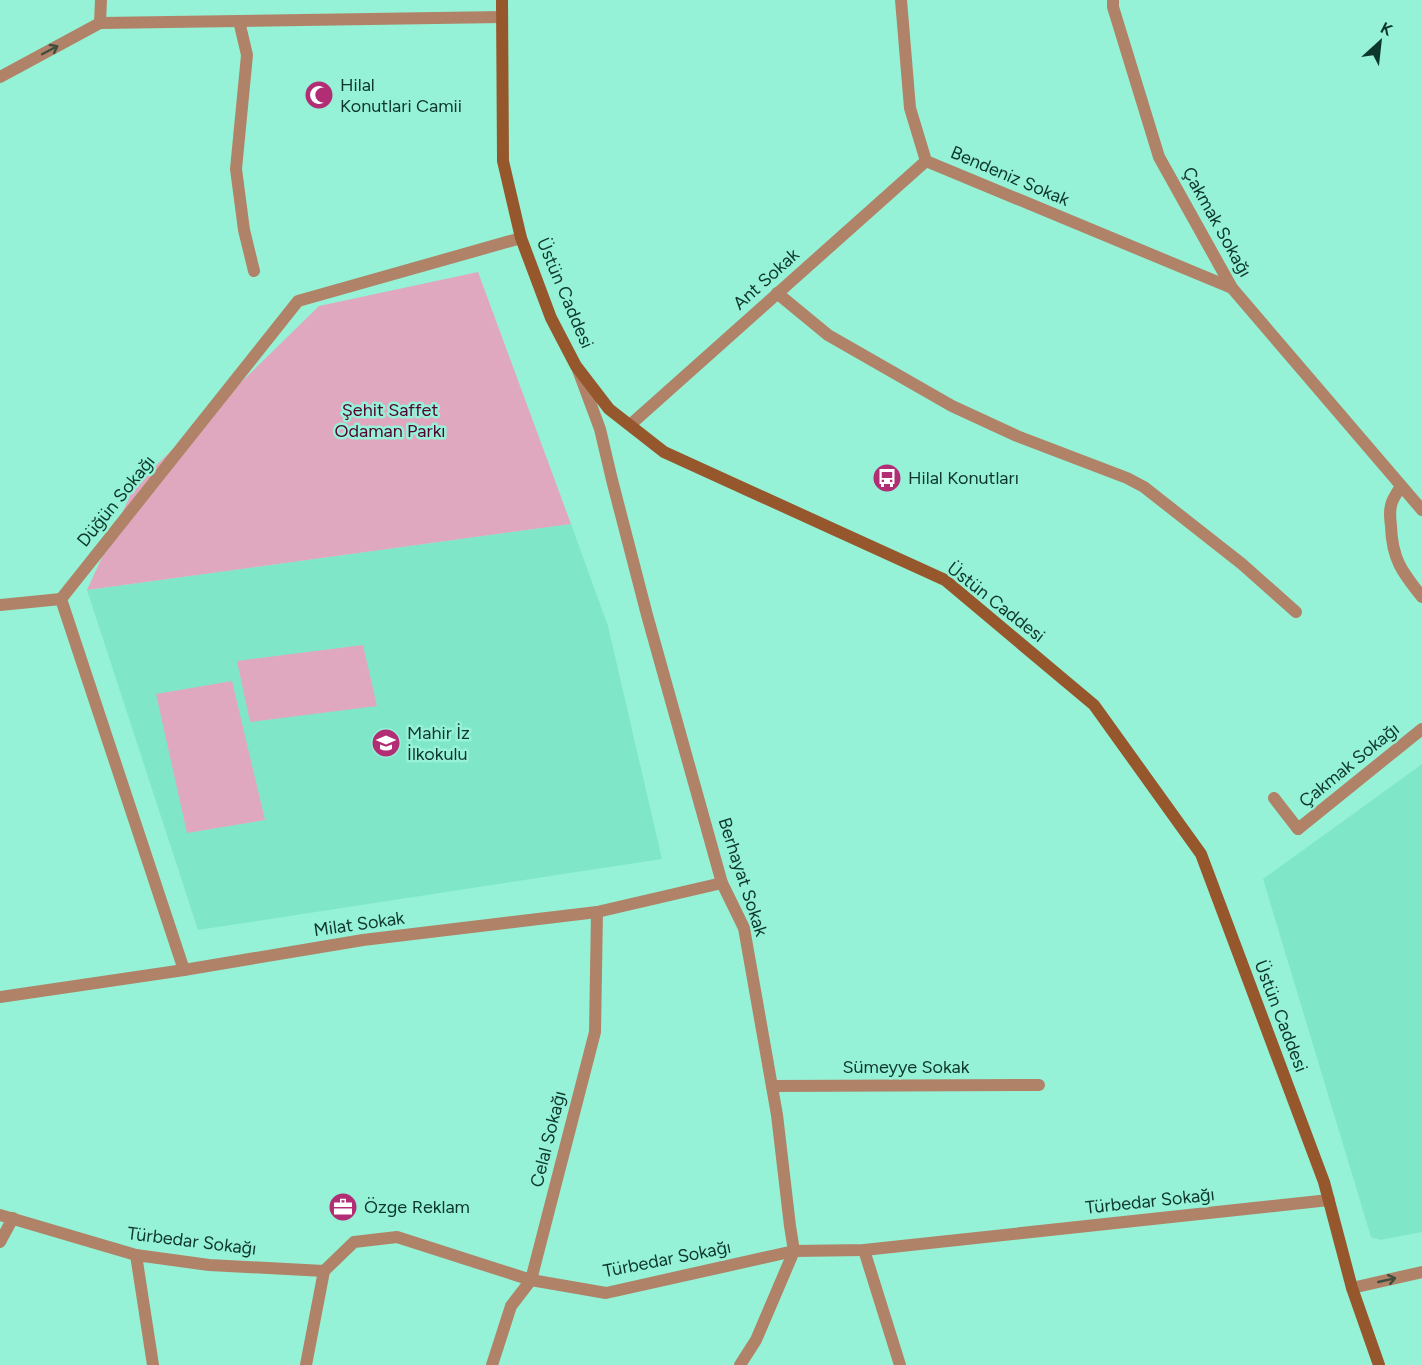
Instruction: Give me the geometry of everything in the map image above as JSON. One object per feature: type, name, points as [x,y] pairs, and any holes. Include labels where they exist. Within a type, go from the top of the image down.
[{"type":"street","points":[[100,0],[100,23]]},
{"type":"street","name":"Üstün Caddesi","points":[[502,0],[503,161],[521,238],[551,318],[576,366],[609,409],[664,452],[945,580],[1094,705],[1201,854],[1324,1182],[1352,1288],[1379,1365]]},
{"type":"street","name":"Bendeniz Sokak","points":[[901,0],[910,108],[926,160],[1232,288]]},
{"type":"street","name":"Çakmak Sokağı","points":[[1113,0],[1113,7],[1160,157],[1232,288],[1422,510]]},
{"type":"street","points":[[0,77],[100,23],[502,17]]},
{"type":"street","points":[[239,21],[247,55],[236,169],[244,230],[254,271]]},
{"type":"street","name":"Ant Sokak","points":[[630,425],[926,160]]},
{"type":"street","name":"Düğün Sokağı","points":[[61,598],[298,301],[521,238]]},
{"type":"street","points":[[777,294],[828,335],[952,406],[1017,436],[1127,478],[1144,487],[1242,564],[1296,612]]},
{"type":"street","name":"Berhayat Sokak","points":[[576,366],[600,429],[644,603],[722,883],[744,928],[772,1086],[794,1251]]},
{"type":"street","points":[[1401,486],[1392,502],[1391,538],[1395,556],[1403,573],[1422,597]]},
{"type":"street","points":[[0,605],[61,598],[184,970]]},
{"type":"street","name":"Çakmak Sokağı","points":[[1274,798],[1298,829],[1422,729]]},
{"type":"street","name":"Milat Sokak","points":[[0,997],[184,970],[363,940],[597,912],[722,883]]},
{"type":"street","name":"Celal Sokağı","points":[[492,1365],[511,1306],[531,1280],[595,1032],[597,912]]},
{"type":"street","name":"Sümeyye Sokak","points":[[772,1086],[1039,1085]]},
{"type":"street","name":"Türbedar Sokağı","points":[[0,1215],[136,1255],[209,1265],[324,1271],[354,1242],[397,1237],[531,1280],[606,1293],[794,1251],[864,1250],[1329,1200]]},
{"type":"street","points":[[0,1242],[13,1218]]},
{"type":"street","points":[[864,1250],[900,1365]]},
{"type":"street","points":[[740,1365],[756,1340],[794,1251]]},
{"type":"street","points":[[136,1255],[153,1365]]},
{"type":"street","points":[[306,1365],[324,1271]]},
{"type":"street","points":[[1352,1288],[1422,1272]]},
{"type":"shaded area","name":"Mahir İz İlkokulu","points":[[571,524],[608,626],[662,859],[198,930],[87,590]]},
{"type":"shaded area","points":[[1422,764],[1422,1232],[1380,1240],[1371,1237],[1263,879]]},
{"type":"green space","name":"Şehit Saffet Odaman Parkı","points":[[478,272],[571,524],[87,590],[134,487],[319,306]]},
{"type":"green space","points":[[363,645],[377,706],[250,722],[237,661]]},
{"type":"green space","points":[[232,681],[265,820],[187,833],[156,694]]},
{"type":"place","name":"Hilal Konutlari Camii","points":[[319,95]]},
{"type":"place","name":"Hilal Konutları","points":[[887,478]]},
{"type":"place","name":"Mahir İz İlkokulu","points":[[386,743]]},
{"type":"place","name":"Özge Reklam","points":[[343,1207]]}]
